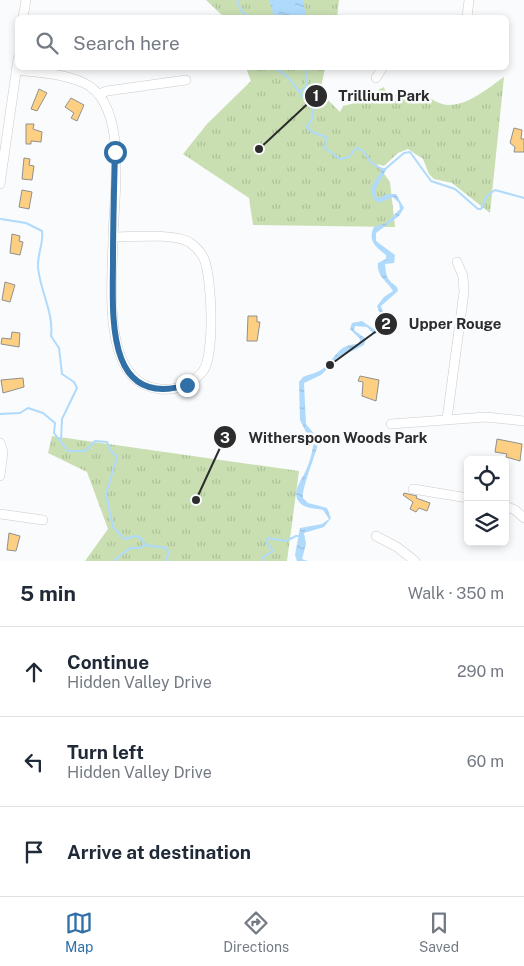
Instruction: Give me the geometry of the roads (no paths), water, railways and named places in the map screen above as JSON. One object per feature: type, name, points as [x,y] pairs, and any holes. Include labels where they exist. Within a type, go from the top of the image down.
[{"type":"street","points":[[24,15],[26,0]]},
{"type":"street","points":[[468,15],[470,0]]},
{"type":"street","points":[[0,184],[16,70],[70,78],[83,82],[100,94],[111,115],[115,135],[113,237],[113,326],[120,358],[132,377],[150,388],[172,389],[187,385],[204,370],[212,348],[208,281],[204,260],[195,246],[181,239],[113,237]]},
{"type":"street","points":[[376,78],[381,70]]},
{"type":"street","points":[[100,94],[107,91],[186,80]]},
{"type":"street","points":[[447,419],[464,292],[463,276],[457,262]]},
{"type":"street","points":[[391,424],[486,417],[524,421]]},
{"type":"street","points":[[0,443],[3,452],[0,476]]},
{"type":"street","points":[[413,489],[464,497]]},
{"type":"street","points":[[509,508],[524,518]]},
{"type":"street","points":[[0,514],[42,520]]},
{"type":"street","points":[[376,536],[415,561]]},
{"type":"water","points":[[269,0],[303,0],[306,15],[273,15]]},
{"type":"water","points":[[383,168],[387,168],[376,188],[376,196],[380,198],[387,194],[396,194],[404,208],[399,216],[376,233],[376,241],[395,255],[394,263],[385,264],[388,277],[397,287],[398,291],[381,306],[388,326],[387,331],[374,334],[367,327],[355,326],[354,330],[366,339],[364,345],[338,358],[321,375],[304,383],[306,424],[319,440],[303,498],[308,503],[327,508],[331,518],[324,527],[304,533],[306,544],[302,559],[308,561],[297,561],[295,555],[300,528],[322,524],[329,519],[323,510],[302,505],[296,495],[298,486],[309,463],[314,440],[307,434],[300,420],[299,382],[303,377],[321,370],[341,349],[359,344],[360,339],[350,329],[352,323],[362,321],[375,330],[383,329],[384,325],[377,306],[384,297],[393,291],[379,272],[378,263],[386,259],[386,255],[372,240],[372,232],[374,227],[386,223],[400,209],[399,203],[393,197],[379,203],[373,198],[371,188]]},
{"type":"waterway","points":[[237,0],[241,11],[247,15]]},
{"type":"waterway","points":[[277,70],[287,77],[313,106],[313,117],[307,127],[312,132],[326,137],[325,148],[340,159],[349,157],[356,148],[361,150],[376,166],[384,170],[404,153],[410,152],[431,181],[455,189],[478,209],[481,209],[487,196],[495,190],[524,198]]},
{"type":"waterway","points":[[300,92],[307,86],[306,70]]},
{"type":"waterway","points":[[1,219],[26,223],[42,231],[38,267],[51,319],[51,336],[59,348],[62,374],[74,382],[77,388],[62,419],[61,439]]},
{"type":"waterway","points":[[0,414],[20,413],[28,408],[43,413],[55,423],[54,433],[68,451],[85,451],[95,441],[107,442],[111,451],[117,457],[106,494],[113,527],[125,539],[135,536],[141,538],[145,545],[166,548],[169,553],[166,558],[168,561]]},
{"type":"waterway","points":[[264,561],[263,557],[273,551],[266,542],[268,538],[286,541],[300,536]]},
{"type":"waterway","points":[[114,561],[130,548],[139,548],[145,545]]},
{"type":"place","name":"Trillium Park","points":[[259,149]]},
{"type":"place","name":"Upper Rouge","points":[[330,365]]},
{"type":"place","name":"Witherspoon Woods Park","points":[[196,500]]}]
